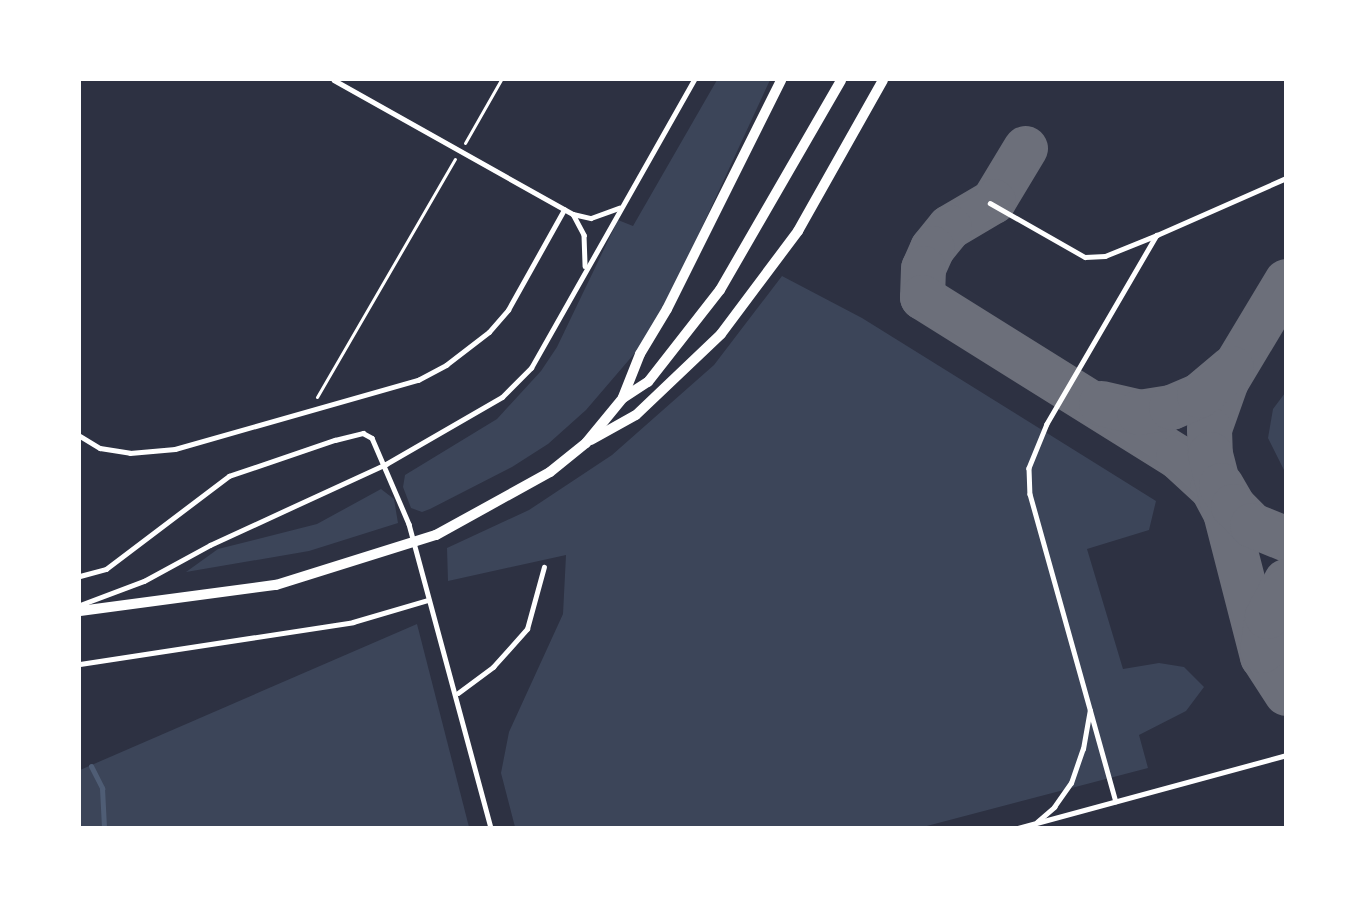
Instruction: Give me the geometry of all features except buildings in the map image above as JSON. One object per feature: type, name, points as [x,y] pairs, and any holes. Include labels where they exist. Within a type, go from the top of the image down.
[{"type":"street","points":[[623,398],[640,354],[667,309],[781,80]]},
{"type":"street","points":[[80,611],[276,585],[392,551],[436,535],[550,472],[586,442],[623,398],[648,382],[720,291],[841,80]]},
{"type":"street","points":[[586,442],[636,415],[722,334],[798,231],[883,80]]},
{"type":"lane","points":[[334,80],[564,210],[591,218],[619,208]]},
{"type":"lane","points":[[80,605],[144,581],[210,545],[386,464],[502,397],[531,368],[584,269],[694,80]]},
{"type":"lane","points":[[990,203],[1085,257],[1105,256],[1286,178]]},
{"type":"lane","points":[[80,436],[100,448],[130,453],[175,450],[418,380],[471,348],[508,310],[564,210]]},
{"type":"lane","points":[[573,214],[584,236],[584,269]]},
{"type":"lane","points":[[1116,801],[1030,494],[1029,468],[1047,424],[1157,235]]},
{"type":"lane","points":[[80,576],[105,569],[229,476],[363,434],[372,438],[386,464],[409,524],[428,600],[458,693],[491,828]]},
{"type":"lane","points":[[458,693],[493,667],[526,629],[544,567]]},
{"type":"lane","points":[[80,664],[353,622],[428,600]]},
{"type":"lane","points":[[1035,823],[1054,807],[1071,783],[1083,749],[1090,709]]},
{"type":"lane","points":[[1018,828],[1286,755]]},
{"type":"path","points":[[309,411],[501,80]]},
{"type":"shaded area","points":[[717,80],[770,80],[667,303],[640,347],[586,410],[548,444],[512,467],[430,509],[422,512],[411,508],[403,487],[405,475],[497,419],[541,371],[557,347],[618,220],[633,226]]},
{"type":"shaded area","points":[[782,276],[862,318],[1156,501],[1149,530],[1087,549],[1123,669],[1159,663],[1184,667],[1204,687],[1186,711],[1139,735],[1148,768],[923,827],[515,827],[501,773],[509,732],[563,614],[566,555],[448,581],[447,548],[529,510],[612,455],[714,365]]},
{"type":"shaded area","points":[[1285,393],[1285,472],[1268,438],[1273,409]]},
{"type":"shaded area","points":[[381,489],[394,499],[398,523],[309,551],[186,572],[218,549],[317,524]]},
{"type":"shaded area","points":[[417,624],[469,827],[80,827],[80,770]]},
{"type":"waterway","points":[[91,766],[102,788],[104,828]]},
{"type":"taxiway","points":[[1025,148],[993,201],[949,227],[932,248],[923,268],[922,297],[1178,457],[1212,488],[1226,514]]},
{"type":"taxiway","points":[[1286,281],[1226,381],[1209,429],[1210,454],[1262,656],[1286,693]]},
{"type":"taxiway","points":[[1101,403],[1139,412],[1171,407],[1199,395],[1231,368]]},
{"type":"taxiway","points":[[1221,485],[1233,506],[1252,525],[1286,539]]},
{"type":"taxiway","points":[[1262,650],[1267,616],[1286,581]]}]
